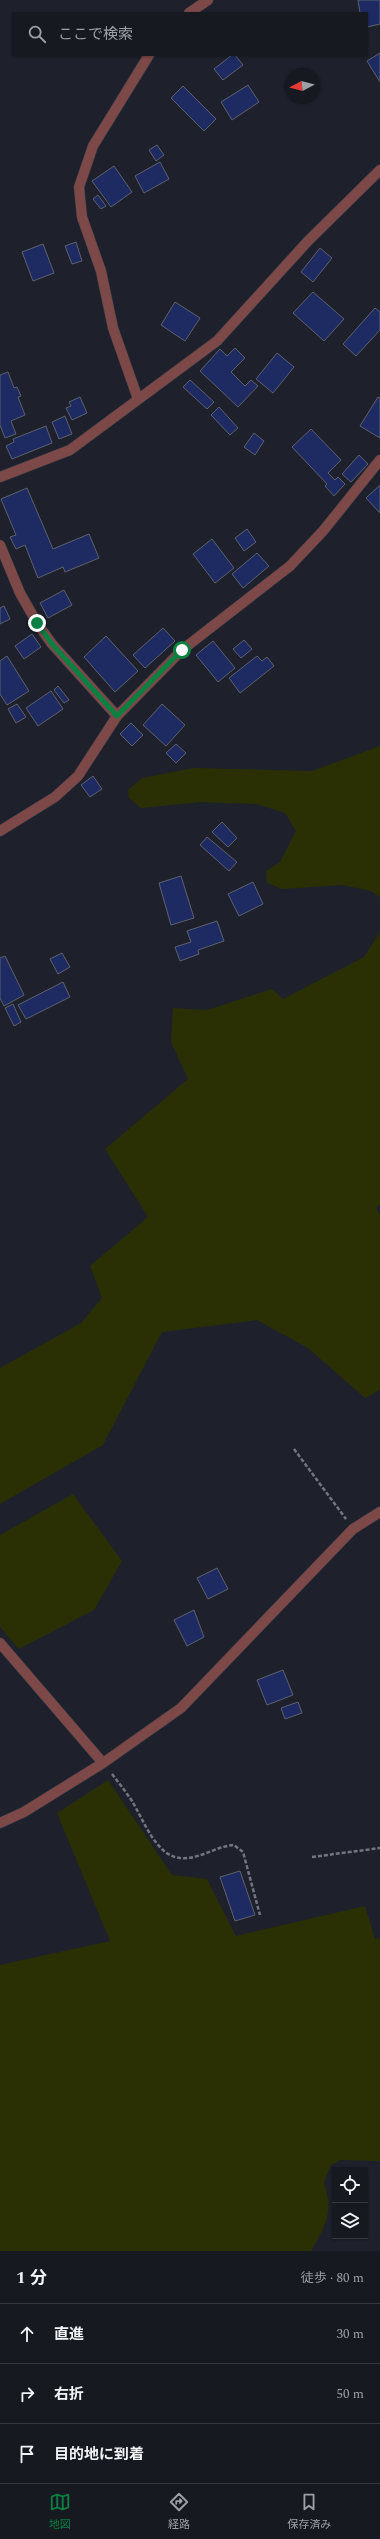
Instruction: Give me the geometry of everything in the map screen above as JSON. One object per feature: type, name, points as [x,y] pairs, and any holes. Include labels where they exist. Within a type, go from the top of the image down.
[{"type":"street","points":[[190,12],[208,0]]},
{"type":"street","points":[[138,399],[113,328],[101,271],[82,217],[79,187],[93,146],[148,56]]},
{"type":"street","points":[[0,477],[70,450],[216,341],[308,241],[380,170]]},
{"type":"street","points":[[0,831],[55,797],[78,776],[117,716],[182,650],[290,566],[324,531],[380,460]]},
{"type":"street","points":[[0,545],[20,593],[37,623],[52,644],[117,716]]},
{"type":"street","points":[[0,1823],[24,1812],[103,1762],[181,1708],[353,1529],[380,1512]]},
{"type":"street","points":[[0,1642],[103,1762]]},
{"type":"path","points":[[294,1449],[353,1529]]},
{"type":"path","points":[[103,1762],[131,1800],[156,1841],[169,1855],[180,1858],[192,1857],[223,1846],[234,1845],[243,1852],[260,1915]]},
{"type":"path","points":[[312,1857],[380,1848]]},
{"type":"green space","points":[[380,746],[380,897],[371,891],[342,885],[282,889],[267,883],[266,871],[280,862],[296,831],[285,813],[256,804],[201,802],[141,808],[129,798],[128,790],[142,778],[193,768],[312,771]]},
{"type":"green space","points":[[380,932],[380,1205],[376,1207],[380,1216],[380,1390],[365,1398],[308,1348],[257,1320],[162,1332],[103,1445],[0,1504],[0,1368],[81,1323],[102,1298],[90,1266],[148,1217],[105,1149],[188,1079],[171,1042],[173,1008],[207,1010],[272,989],[283,999],[364,957]]},
{"type":"green space","points":[[73,1494],[122,1561],[94,1610],[19,1649],[0,1627],[0,1535]]},
{"type":"green space","points":[[108,1780],[172,1875],[207,1879],[236,1936],[365,1906],[375,1939],[380,1938],[380,2161],[341,2160],[331,2165],[324,2182],[328,2202],[327,2218],[311,2251],[0,2251],[0,1965],[110,1941],[57,1813]]},
{"type":"building","points":[[358,0],[380,0],[380,24],[368,27],[368,12],[360,12]]},
{"type":"building","points":[[380,53],[380,82],[367,61]]},
{"type":"building","points":[[231,56],[236,56],[243,65],[223,80],[214,69]]},
{"type":"building","points":[[248,85],[259,102],[232,120],[221,102]]},
{"type":"building","points":[[183,86],[216,119],[204,131],[171,98]]},
{"type":"building","points":[[157,145],[164,155],[156,161],[149,150]]},
{"type":"building","points":[[160,162],[169,179],[144,193],[135,176]]},
{"type":"building","points":[[114,166],[132,192],[111,207],[92,181]]},
{"type":"building","points":[[98,195],[106,206],[101,209],[93,199]]},
{"type":"building","points":[[76,242],[82,261],[72,264],[65,246]]},
{"type":"building","points":[[43,244],[54,273],[33,281],[22,252]]},
{"type":"building","points":[[320,248],[332,258],[313,282],[301,272]]},
{"type":"building","points":[[313,292],[344,319],[324,341],[293,313]]},
{"type":"building","points":[[175,302],[200,318],[185,341],[161,325]]},
{"type":"building","points":[[375,308],[380,312],[380,330],[356,356],[343,344]]},
{"type":"building","points":[[235,348],[245,358],[231,372],[245,386],[251,380],[258,386],[238,407],[200,371],[220,349],[227,356]]},
{"type":"building","points":[[277,353],[294,367],[273,393],[256,379]]},
{"type":"building","points":[[8,372],[14,388],[17,387],[21,396],[18,397],[25,415],[11,421],[16,434],[5,438],[0,425],[0,375]]},
{"type":"building","points":[[190,380],[214,402],[207,409],[183,387]]},
{"type":"building","points":[[80,397],[87,413],[72,420],[66,408],[71,406],[69,402]]},
{"type":"building","points":[[378,397],[380,398],[380,438],[360,426]]},
{"type":"building","points":[[219,407],[238,428],[230,435],[211,415]]},
{"type":"building","points":[[65,416],[72,434],[59,439],[52,422]]},
{"type":"building","points":[[46,426],[52,443],[12,459],[6,446],[14,442],[13,439]]},
{"type":"building","points":[[311,429],[341,460],[328,473],[335,480],[338,477],[345,484],[334,496],[325,486],[327,484],[292,447]]},
{"type":"building","points":[[254,433],[264,441],[255,455],[244,447]]},
{"type":"building","points":[[359,455],[368,464],[351,482],[342,474]]},
{"type":"building","points":[[380,485],[380,513],[366,498]]},
{"type":"building","points":[[27,488],[53,549],[89,534],[99,558],[65,572],[63,567],[38,578],[25,545],[16,549],[10,537],[16,535],[1,499]]},
{"type":"building","points":[[247,529],[256,542],[244,551],[235,538]]},
{"type":"building","points":[[212,539],[234,568],[215,583],[193,554]]},
{"type":"building","points":[[257,553],[269,566],[243,588],[232,574]]},
{"type":"building","points":[[64,590],[72,605],[48,618],[40,603]]},
{"type":"building","points":[[4,606],[10,619],[0,624],[0,608]]},
{"type":"building","points":[[163,628],[175,641],[145,668],[133,655]]},
{"type":"building","points":[[32,634],[41,647],[24,659],[15,646]]},
{"type":"building","points":[[106,636],[138,671],[115,692],[84,657]]},
{"type":"building","points":[[244,640],[252,649],[241,658],[233,649]]},
{"type":"building","points":[[213,641],[235,668],[218,682],[196,655]]},
{"type":"building","points":[[7,656],[29,691],[7,705],[0,694],[0,661]]},
{"type":"building","points":[[257,656],[262,661],[267,657],[274,666],[240,693],[229,678]]},
{"type":"building","points":[[58,686],[69,700],[64,703],[54,690]]},
{"type":"building","points":[[51,691],[63,709],[38,726],[26,708]]},
{"type":"building","points":[[17,704],[26,717],[16,723],[8,709]]},
{"type":"building","points":[[162,704],[185,725],[166,746],[143,725]]},
{"type":"building","points":[[131,723],[143,735],[132,746],[120,734]]},
{"type":"building","points":[[176,744],[186,753],[176,763],[166,753]]},
{"type":"building","points":[[93,776],[102,789],[90,797],[81,785]]},
{"type":"building","points":[[222,822],[237,838],[228,847],[212,832]]},
{"type":"building","points":[[207,837],[237,862],[229,871],[200,845]]},
{"type":"building","points":[[181,876],[194,918],[171,925],[159,883]]},
{"type":"building","points":[[253,882],[263,904],[239,916],[228,894]]},
{"type":"building","points":[[217,921],[224,941],[198,950],[199,954],[180,961],[175,947],[191,942],[187,931]]},
{"type":"building","points":[[62,953],[70,967],[58,974],[50,959]]},
{"type":"building","points":[[5,956],[24,995],[4,1006],[0,998],[0,958]]},
{"type":"building","points":[[63,982],[70,997],[26,1019],[18,1005]]},
{"type":"building","points":[[13,1004],[21,1022],[14,1026],[5,1008]]},
{"type":"building","points":[[217,1568],[228,1589],[208,1599],[197,1578]]},
{"type":"building","points":[[194,1610],[204,1637],[187,1646],[174,1620]]},
{"type":"building","points":[[283,1670],[293,1695],[267,1705],[257,1680]]},
{"type":"building","points":[[298,1702],[302,1713],[285,1719],[281,1708]]},
{"type":"building","points":[[240,1871],[255,1915],[235,1921],[220,1877]]},
{"type":"route","points":[[37,623],[52,644],[79,672],[117,716],[182,650]]}]
